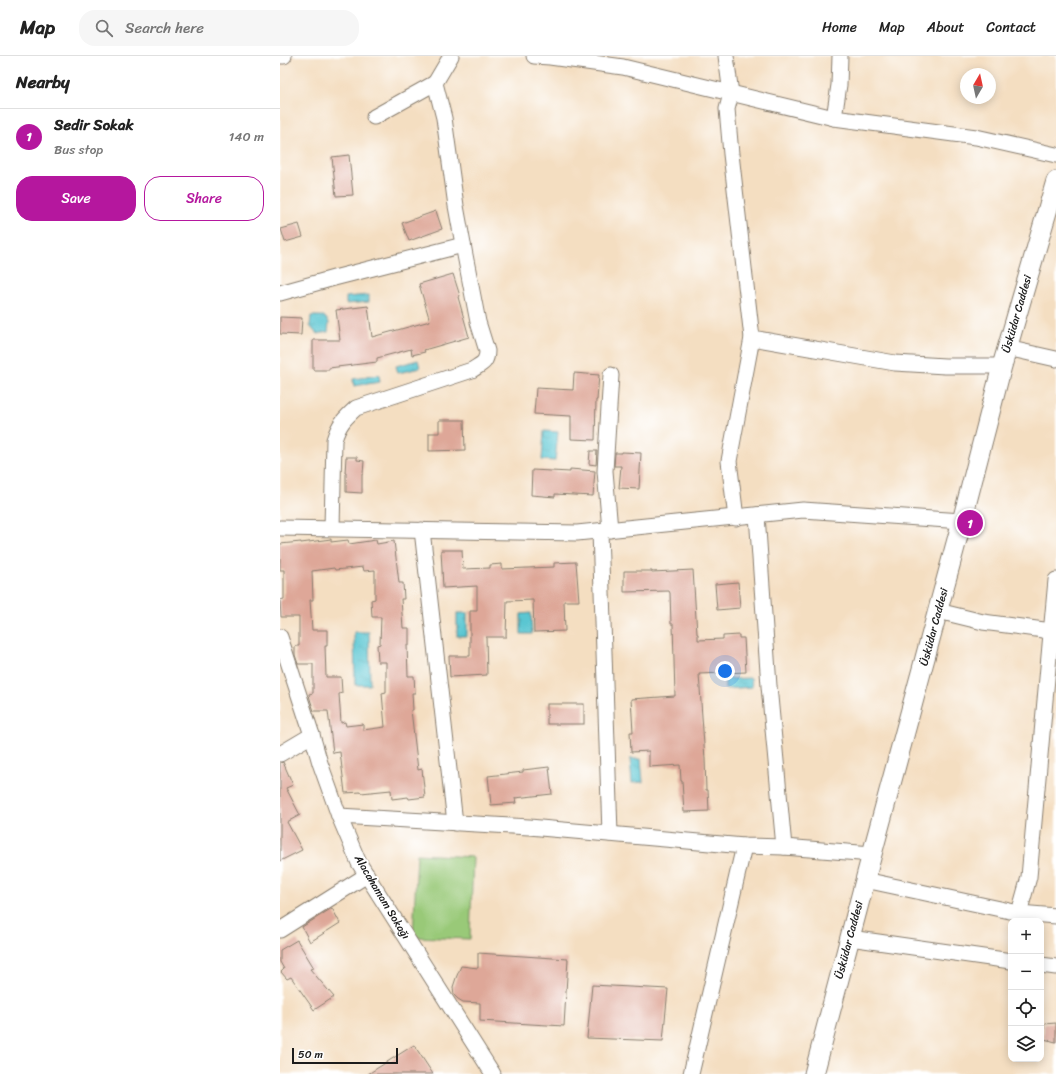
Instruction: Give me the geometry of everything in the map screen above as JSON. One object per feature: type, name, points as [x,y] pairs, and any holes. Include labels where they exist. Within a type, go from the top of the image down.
[{"type":"main road","name":"Üsküdar Caddesi","points":[[814,1074],[1002,366],[1056,181]]},
{"type":"street","points":[[374,117],[435,83],[450,56]]},
{"type":"street","points":[[534,56],[550,56],[623,67],[834,118],[976,137],[1056,155]]},
{"type":"street","points":[[726,56],[731,94],[727,109],[728,124],[752,338],[729,461],[736,518]]},
{"type":"street","points":[[834,118],[839,85],[840,56]]},
{"type":"street","points":[[332,528],[334,440],[338,428],[344,419],[356,408],[472,370],[484,362],[487,355],[478,322],[463,244],[456,206],[444,118],[435,83]]},
{"type":"street","points":[[280,293],[463,244]]},
{"type":"street","points":[[752,338],[895,363],[945,366],[1002,366]]},
{"type":"street","points":[[1008,348],[1056,359]]},
{"type":"street","points":[[610,834],[605,531],[606,471],[611,375]]},
{"type":"street","points":[[280,528],[577,533],[803,510],[962,521]]},
{"type":"street","points":[[757,515],[769,686],[784,847]]},
{"type":"street","points":[[422,530],[455,823]]},
{"type":"street","points":[[1019,913],[1029,877],[1056,580]]},
{"type":"street","points":[[938,610],[983,622],[1044,630],[1051,634]]},
{"type":"street","name":"Alacahamam Sokağı","points":[[280,637],[320,763],[339,816],[359,863],[493,1074]]},
{"type":"street","points":[[280,754],[312,736]]},
{"type":"street","points":[[339,816],[529,827],[744,846],[784,847],[872,854]]},
{"type":"street","points":[[691,1074],[744,846]]},
{"type":"street","points":[[280,930],[366,875]]},
{"type":"street","points":[[865,880],[1019,913],[1056,916]]},
{"type":"street","points":[[850,938],[1008,961]]},
{"type":"street","points":[[1044,965],[1056,967]]},
{"type":"green space","points":[[417,854],[473,857],[470,939],[413,937]]},
{"type":"water","points":[[369,295],[369,302],[346,304],[346,297]]},
{"type":"water","points":[[311,316],[324,316],[329,322],[328,332],[317,334],[310,326]]},
{"type":"water","points":[[418,360],[420,368],[398,373],[396,366]]},
{"type":"water","points":[[379,375],[380,382],[354,386],[353,379]]},
{"type":"water","points":[[544,431],[558,432],[555,461],[542,460]]},
{"type":"water","points":[[457,613],[467,613],[467,636],[457,636]]},
{"type":"water","points":[[531,613],[532,634],[521,634],[521,614]]},
{"type":"water","points":[[354,632],[369,632],[370,685],[355,685]]},
{"type":"water","points":[[751,678],[752,687],[725,689],[725,679]]},
{"type":"water","points":[[630,759],[641,759],[643,782],[632,783]]},
{"type":"building","points":[[349,155],[353,195],[336,196],[332,157]]},
{"type":"building","points":[[436,211],[442,229],[409,241],[402,223]]},
{"type":"building","points":[[299,224],[303,237],[285,242],[281,229]]},
{"type":"building","points":[[453,274],[460,296],[458,297],[469,337],[412,355],[411,349],[377,358],[377,362],[329,368],[329,370],[313,370],[313,340],[340,340],[336,310],[368,306],[372,337],[430,321],[419,284]]},
{"type":"building","points":[[280,317],[302,318],[301,335],[280,334]]},
{"type":"building","points":[[574,373],[599,375],[596,400],[595,440],[571,439],[571,416],[534,414],[536,388],[573,390]]},
{"type":"building","points":[[439,420],[464,420],[465,450],[429,451],[429,433],[439,433]]},
{"type":"building","points":[[590,451],[597,451],[596,465],[589,464]]},
{"type":"building","points":[[615,453],[641,453],[639,489],[619,488],[621,466],[614,466]]},
{"type":"building","points":[[346,457],[357,457],[357,460],[364,461],[362,493],[346,492]]},
{"type":"building","points":[[570,469],[595,471],[593,496],[555,494],[555,497],[531,495],[532,470],[570,472]]},
{"type":"building","points":[[331,539],[331,542],[348,540],[349,544],[376,540],[377,544],[394,541],[399,583],[403,583],[404,599],[401,599],[403,628],[409,628],[409,645],[407,645],[408,676],[414,676],[415,693],[412,693],[413,710],[411,710],[418,770],[422,769],[425,797],[392,799],[391,790],[345,793],[340,752],[333,753],[328,711],[314,711],[310,699],[309,694],[313,693],[313,664],[298,664],[295,655],[295,646],[299,646],[299,617],[281,617],[280,600],[284,599],[284,570],[280,570],[280,544]],"holes":[[[363,567],[364,571],[375,570],[375,599],[371,600],[372,617],[381,617],[380,644],[377,645],[378,662],[386,662],[386,692],[382,693],[385,727],[363,730],[363,724],[346,726],[345,722],[341,723],[339,694],[342,693],[341,677],[326,677],[325,646],[327,646],[327,630],[312,630],[310,600],[313,600],[312,571],[334,568],[335,570]]]},
{"type":"building","points":[[441,550],[462,550],[463,569],[490,568],[490,565],[502,564],[502,569],[554,567],[554,563],[576,562],[579,601],[564,601],[565,631],[534,632],[533,600],[507,601],[506,637],[486,637],[487,675],[450,677],[449,656],[470,656],[470,611],[477,611],[477,586],[443,588]]},
{"type":"building","points":[[693,570],[698,640],[723,639],[723,636],[739,635],[739,638],[744,638],[746,672],[699,674],[706,790],[708,790],[709,811],[684,812],[680,765],[649,767],[649,751],[631,752],[630,732],[633,732],[631,699],[675,696],[673,624],[671,624],[670,593],[669,591],[624,592],[624,571],[652,572]]},
{"type":"building","points":[[738,582],[740,608],[717,610],[715,584]]},
{"type":"building","points":[[547,704],[584,704],[584,724],[547,724]]},
{"type":"building","points":[[283,762],[293,785],[286,788],[300,815],[287,822],[302,850],[280,861],[280,763]]},
{"type":"building","points":[[549,767],[552,794],[515,798],[516,803],[491,805],[488,776]]},
{"type":"building","points":[[332,908],[340,923],[310,942],[302,927]]},
{"type":"building","points":[[297,940],[314,968],[310,969],[334,997],[314,1010],[291,977],[287,979],[281,972],[284,969],[280,962],[280,950]]},
{"type":"building","points":[[478,953],[568,959],[564,1026],[480,1021],[480,1003],[463,1002],[454,995],[453,987],[461,966],[478,968]]},
{"type":"building","points":[[592,985],[668,989],[663,1041],[587,1038]]},
{"type":"building","points":[[1056,1023],[1056,1042],[1044,1039],[1044,1024]]},
{"type":"building","points":[[414,1045],[433,1074],[368,1074]]},
{"type":"place","name":"Sedir Sokak","points":[[970,523]]}]
